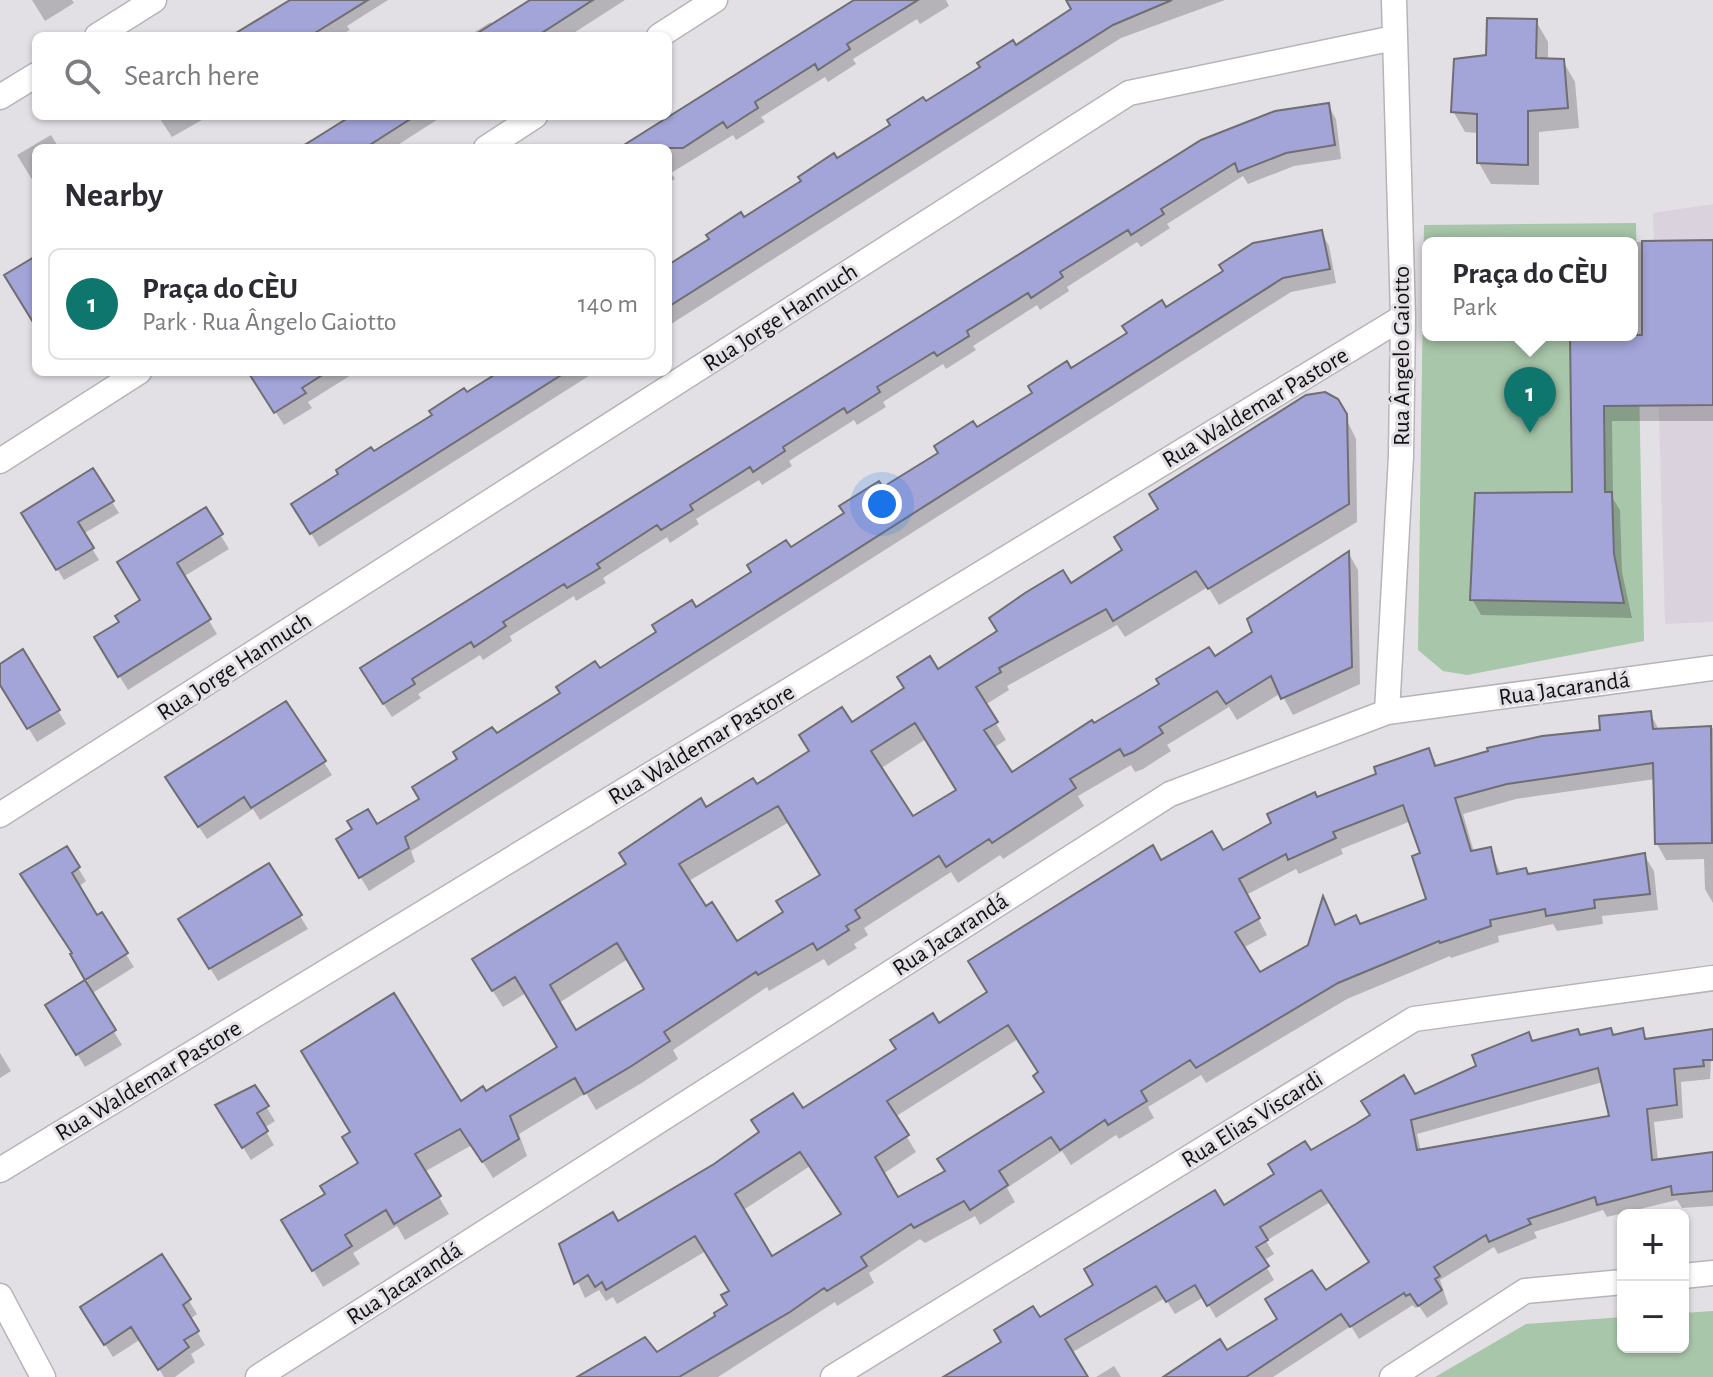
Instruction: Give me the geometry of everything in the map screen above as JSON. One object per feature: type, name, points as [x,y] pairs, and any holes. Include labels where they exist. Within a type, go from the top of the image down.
[{"type":"street","points":[[103,32],[154,0]]},
{"type":"street","points":[[665,32],[715,0]]},
{"type":"street","name":"Rua Ângelo Gaiotto","points":[[1387,712],[1401,456],[1403,317],[1394,0]]},
{"type":"street","name":"Rua Jorge Hannuch","points":[[0,815],[1129,93],[1394,38]]},
{"type":"street","points":[[0,97],[32,77]]},
{"type":"street","points":[[492,144],[529,120]]},
{"type":"street","name":"Rua Waldemar Pastore","points":[[0,1170],[1403,317]]},
{"type":"street","points":[[0,461],[133,376]]},
{"type":"street","name":"Rua Jacarandá","points":[[258,1377],[1170,794],[1387,712],[1713,668]]},
{"type":"street","name":"Rua Elias Viscardi","points":[[833,1377],[1414,1019],[1713,978]]},
{"type":"street","points":[[1689,1275],[1713,1273]]},
{"type":"street","points":[[1392,1377],[1525,1291],[1617,1283]]},
{"type":"street","points":[[0,1296],[43,1377]]},
{"type":"shaded area","points":[[1713,204],[1713,622],[1665,624],[1653,213]]},
{"type":"green space","points":[[1636,223],[1636,237],[1424,237],[1424,225]]},
{"type":"green space","points":[[1638,328],[1644,641],[1467,675],[1443,671],[1418,650],[1422,341],[1638,341]]},
{"type":"green space","points":[[1713,1311],[1713,1377],[1435,1377],[1526,1324],[1617,1317],[1617,1353],[1689,1353],[1689,1313]]},
{"type":"building","points":[[290,0],[368,0],[316,32],[238,32]]},
{"type":"building","points":[[530,0],[593,0],[543,32],[479,32]]},
{"type":"building","points":[[854,0],[918,0],[847,44],[850,49],[818,70],[815,64],[755,102],[758,108],[727,128],[723,122],[683,148],[672,148],[672,144],[625,144],[663,120],[672,120],[672,115]]},
{"type":"building","points":[[1066,0],[1172,0],[1113,25],[672,304],[672,262],[709,239],[706,235],[741,212],[744,217],[801,181],[798,177],[834,153],[837,158],[890,125],[887,120],[923,97],[926,101],[980,67],[977,63],[1013,40],[1016,45],[1071,9]]},
{"type":"building","points":[[1487,18],[1537,19],[1536,58],[1564,59],[1568,108],[1528,111],[1528,165],[1477,163],[1477,114],[1451,112],[1454,59],[1486,55]]},
{"type":"building","points":[[1329,103],[1335,145],[1286,153],[1238,172],[1235,163],[1161,209],[1164,214],[1131,235],[1128,230],[1060,272],[1063,277],[1031,298],[1028,293],[967,331],[969,336],[937,356],[934,352],[877,387],[880,392],[847,413],[844,408],[783,447],[785,451],[753,472],[750,467],[690,505],[693,510],[661,530],[657,525],[597,564],[600,568],[567,588],[564,584],[503,622],[506,626],[474,647],[471,642],[412,679],[415,684],[383,704],[360,668],[1201,140],[1275,111]]},
{"type":"building","points":[[345,120],[409,120],[371,144],[306,144]]},
{"type":"building","points":[[1322,230],[1330,269],[1283,278],[405,837],[409,848],[359,878],[336,839],[352,829],[347,821],[368,809],[377,824],[419,799],[412,787],[457,759],[453,752],[492,727],[497,733],[560,693],[556,687],[595,661],[600,668],[656,632],[652,625],[692,600],[696,607],[751,572],[747,565],[786,540],[791,547],[844,513],[839,506],[879,481],[883,487],[938,453],[934,446],[973,421],[977,427],[1032,393],[1028,386],[1067,361],[1071,368],[1127,333],[1122,326],[1162,300],[1166,307],[1223,271],[1219,265],[1253,243]]},
{"type":"building","points":[[1713,240],[1713,405],[1604,406],[1605,492],[1612,492],[1614,554],[1624,603],[1470,600],[1475,493],[1572,492],[1570,341],[1638,341],[1638,335],[1642,335],[1642,241]]},
{"type":"building","points":[[32,258],[32,320],[4,275]]},
{"type":"building","points":[[251,376],[321,376],[302,388],[306,393],[274,413]]},
{"type":"building","points":[[493,376],[560,376],[310,534],[291,504],[338,474],[336,470],[371,447],[374,451],[432,415],[429,411],[464,388],[467,392]]},
{"type":"building","points":[[1325,392],[1338,399],[1347,414],[1349,504],[1208,589],[1196,571],[1113,621],[1106,609],[999,668],[1001,672],[976,687],[998,722],[984,730],[1012,772],[1092,720],[1094,723],[1159,684],[1156,679],[1209,647],[1215,656],[1252,632],[1247,619],[1349,551],[1352,667],[1281,699],[1271,676],[1226,704],[1217,691],[1159,727],[1163,733],[1133,752],[1124,756],[1120,749],[1070,779],[1076,788],[992,843],[989,839],[946,867],[939,856],[855,910],[860,918],[846,926],[849,930],[817,950],[813,943],[758,975],[756,972],[664,1032],[670,1041],[630,1067],[584,1094],[575,1078],[510,1116],[519,1139],[482,1162],[460,1129],[415,1154],[441,1196],[394,1224],[386,1210],[345,1235],[352,1246],[312,1271],[281,1220],[325,1194],[320,1186],[358,1163],[342,1137],[350,1132],[301,1051],[394,993],[461,1101],[483,1086],[486,1091],[557,1047],[515,977],[492,991],[472,959],[626,864],[619,853],[701,798],[706,807],[753,778],[757,784],[809,751],[799,735],[842,707],[852,722],[904,688],[897,677],[930,656],[938,669],[997,631],[989,618],[1025,593],[1063,570],[1071,583],[1122,550],[1114,537],[1158,509],[1149,494],[1306,395]],"holes":[[[915,723],[956,790],[913,816],[871,751]],[[778,806],[820,875],[776,901],[783,912],[737,941],[712,902],[706,906],[679,864]],[[617,943],[644,989],[576,1030],[550,985]]]},
{"type":"building","points":[[93,468],[114,501],[78,522],[94,548],[56,570],[21,513]]},
{"type":"building","points":[[206,507],[223,534],[177,563],[211,619],[118,677],[94,637],[119,622],[115,616],[140,600],[117,562]]},
{"type":"building","points":[[23,649],[60,710],[27,729],[0,685],[0,664]]},
{"type":"building","points":[[286,701],[326,761],[251,808],[244,797],[198,827],[165,777]]},
{"type":"building","points":[[1651,711],[1653,729],[1711,726],[1712,843],[1655,844],[1653,763],[1507,784],[1455,798],[1471,851],[1491,847],[1497,874],[1526,868],[1528,874],[1645,853],[1650,894],[1594,900],[1595,908],[1546,916],[1545,909],[1490,920],[1491,926],[1439,941],[1338,983],[1196,1068],[1190,1060],[1141,1091],[1147,1101],[1108,1125],[1105,1120],[1060,1150],[1051,1137],[999,1171],[1008,1185],[970,1210],[964,1201],[914,1228],[911,1224],[861,1257],[867,1266],[827,1291],[824,1288],[790,1312],[679,1377],[577,1377],[645,1337],[657,1352],[715,1316],[714,1313],[727,1305],[721,1295],[729,1291],[695,1236],[606,1290],[602,1282],[595,1287],[588,1275],[574,1284],[559,1244],[613,1212],[618,1221],[714,1164],[759,1132],[751,1120],[793,1093],[803,1108],[896,1049],[890,1040],[933,1013],[939,1023],[987,992],[968,961],[1153,845],[1161,860],[1212,831],[1223,850],[1271,823],[1267,814],[1315,792],[1317,797],[1376,774],[1374,767],[1429,748],[1435,766],[1488,751],[1487,748],[1542,736],[1600,730],[1599,716]],"holes":[[[1403,805],[1420,853],[1412,856],[1426,899],[1360,924],[1356,915],[1335,925],[1323,896],[1308,945],[1260,972],[1235,932],[1260,918],[1239,879],[1286,854],[1288,860],[1336,838],[1333,832]],[[1008,1025],[1038,1072],[1033,1076],[1044,1092],[937,1159],[945,1171],[898,1197],[875,1157],[909,1135],[887,1101]],[[800,1152],[841,1214],[772,1256],[735,1194]]]},
{"type":"building","points":[[67,846],[80,867],[72,873],[97,915],[102,912],[128,953],[85,980],[72,953],[20,874]]},
{"type":"building","points":[[269,863],[302,915],[209,969],[178,919]]},
{"type":"building","points":[[85,980],[116,1030],[76,1055],[45,1005]]},
{"type":"building","points":[[1611,1028],[1613,1035],[1643,1028],[1645,1039],[1713,1029],[1713,1060],[1703,1060],[1704,1066],[1674,1069],[1677,1105],[1647,1109],[1652,1160],[1713,1152],[1713,1191],[1672,1195],[1671,1186],[1597,1205],[1595,1197],[1528,1219],[1531,1224],[1489,1242],[1486,1235],[1434,1267],[1440,1276],[1435,1279],[1442,1290],[1418,1306],[1410,1294],[1406,1296],[1404,1293],[1350,1327],[1341,1314],[1246,1377],[1163,1377],[1220,1339],[1227,1350],[1277,1319],[1265,1299],[1312,1270],[1326,1290],[1369,1262],[1321,1190],[1260,1227],[1268,1240],[1256,1247],[1269,1266],[1207,1306],[1195,1285],[1166,1302],[1156,1286],[1065,1339],[1088,1377],[943,1377],[1001,1342],[994,1330],[1033,1306],[1040,1317],[1093,1285],[1084,1269],[1215,1190],[1224,1205],[1274,1174],[1268,1164],[1305,1141],[1311,1150],[1370,1115],[1361,1101],[1404,1075],[1415,1094],[1476,1066],[1472,1055],[1529,1032],[1532,1041],[1578,1029],[1580,1035]],"holes":[[[1598,1068],[1609,1116],[1417,1150],[1411,1120]]]},
{"type":"building","points":[[255,1085],[269,1106],[257,1113],[268,1131],[242,1148],[215,1105]]},
{"type":"building","points":[[162,1254],[191,1299],[183,1305],[199,1331],[184,1340],[189,1347],[158,1370],[131,1327],[104,1345],[80,1307]]},
{"type":"place","name":"Praça do CÈU","points":[[1530,433]]}]
